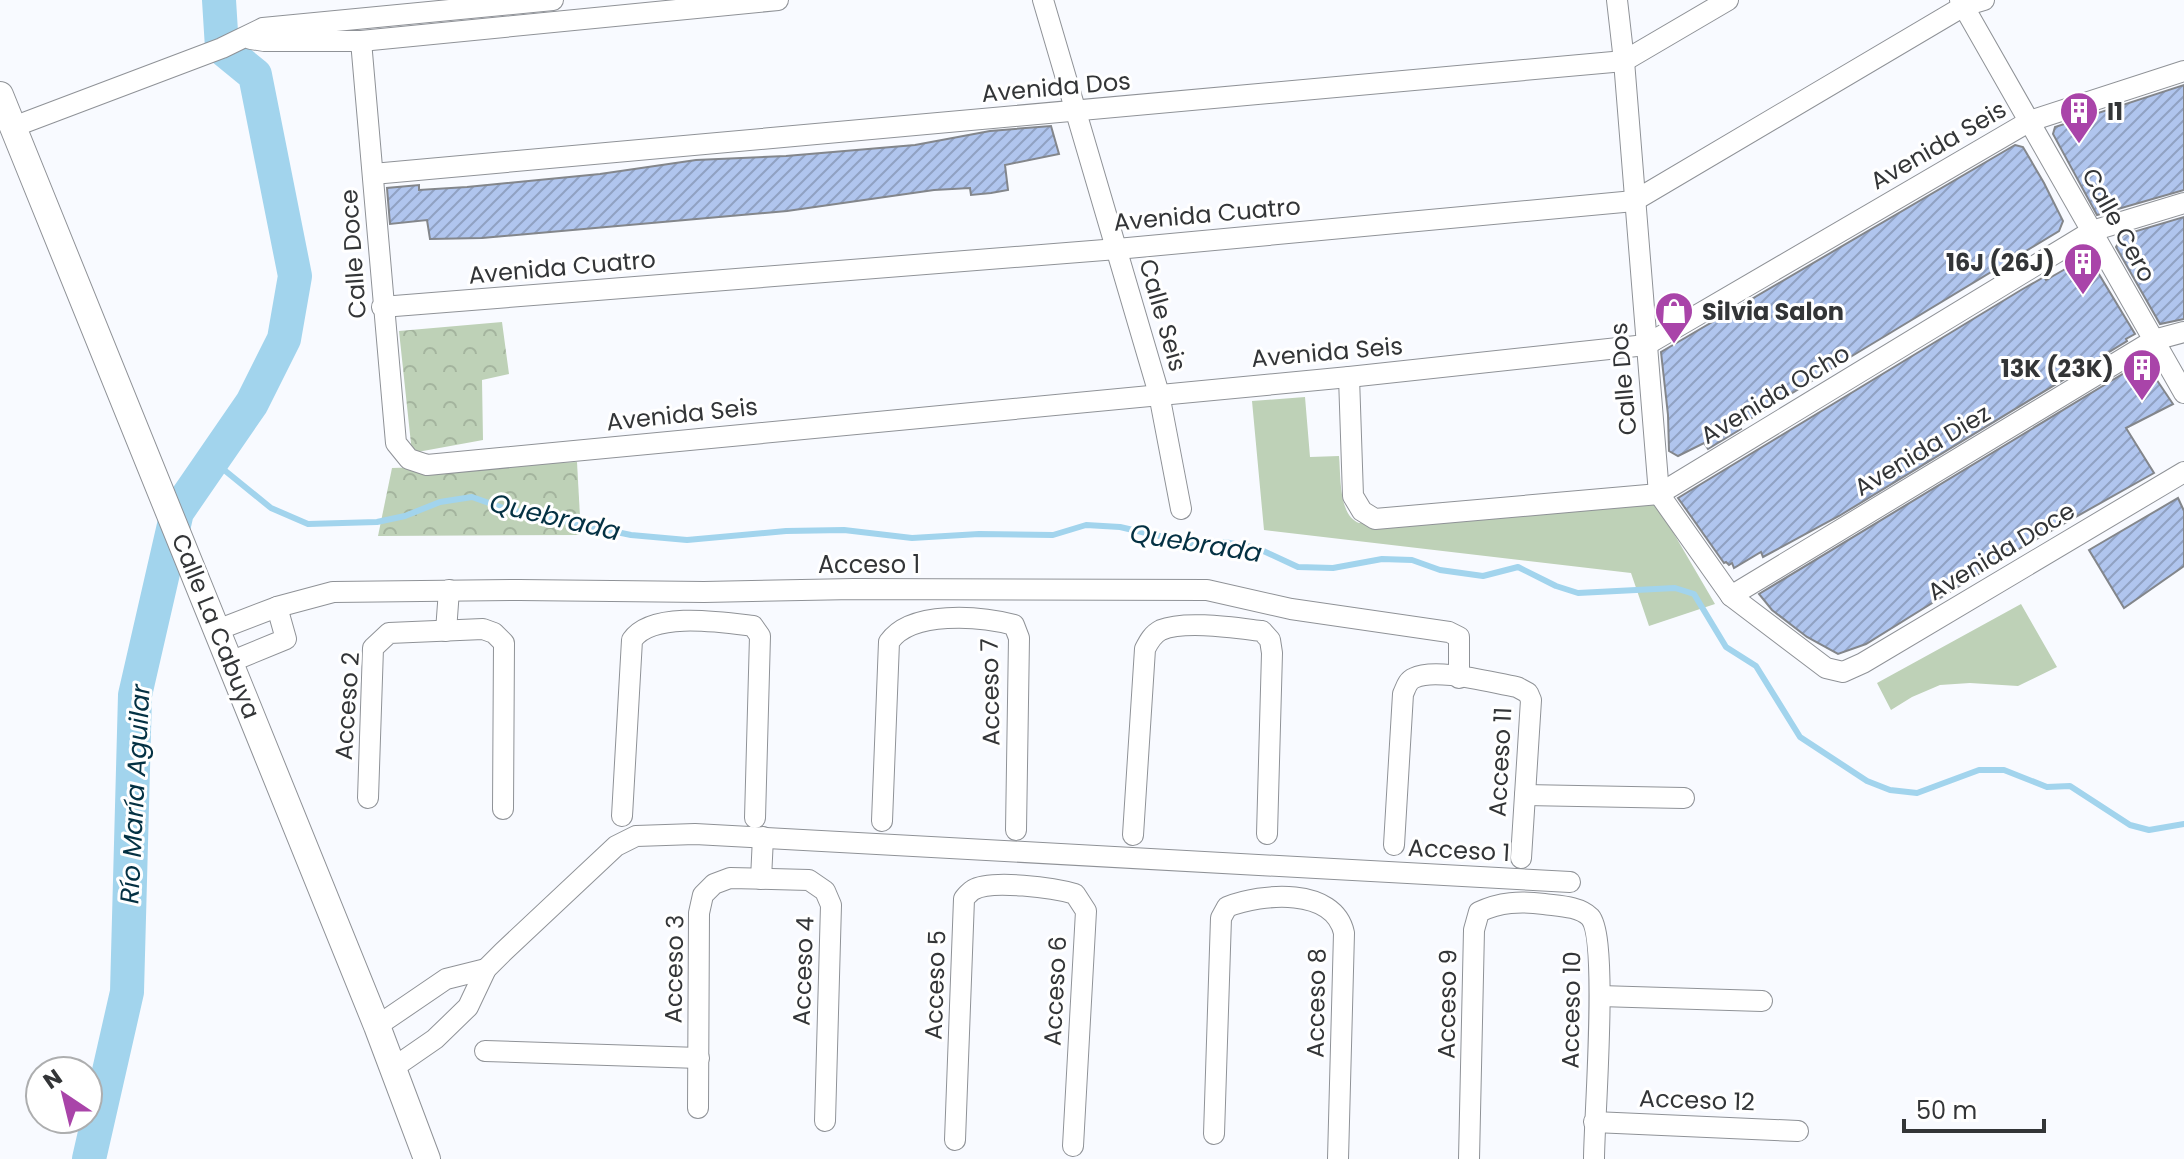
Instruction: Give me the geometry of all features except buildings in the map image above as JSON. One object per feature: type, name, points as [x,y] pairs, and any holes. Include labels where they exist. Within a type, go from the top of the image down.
[{"type":"street","points":[[13,127],[247,38],[263,28],[471,4],[553,0]]},
{"type":"street","points":[[247,38],[264,41],[361,41],[778,0]]},
{"type":"street","name":"Calle Seis","points":[[1043,0],[1159,394],[1181,509]]},
{"type":"street","name":"Calle Dos","points":[[1617,0],[1659,494]]},
{"type":"street","name":"Avenida Dos","points":[[373,174],[1624,61],[1728,0]]},
{"type":"street","name":"Calle Cero","points":[[1969,2],[2030,121],[2184,393]]},
{"type":"street","name":"Avenida Cuatro","points":[[382,307],[1117,249],[1634,201],[1969,2]]},
{"type":"street","points":[[471,4],[473,30]]},
{"type":"street","name":"Calle Doce","points":[[361,41],[396,443],[409,459]]},
{"type":"street","name":"Avenida Seis","points":[[409,459],[427,465],[1349,377],[1646,345],[2030,121],[2184,71]]},
{"type":"street","name":"Calle La Cabuya","points":[[0,95],[377,1026],[427,1159]]},
{"type":"street","name":"Avenida Ocho","points":[[1349,377],[1353,496],[1362,511],[1375,519],[1659,494],[2092,231],[2184,203]]},
{"type":"street","name":"Avenida Diez","points":[[1731,596],[2154,340],[2184,332]]},
{"type":"street","name":"Avenida Doce","points":[[1731,596],[1826,668],[1843,672],[2184,472]]},
{"type":"street","points":[[1659,494],[1731,596]]},
{"type":"street","points":[[952,589],[952,618]]},
{"type":"street","points":[[449,590],[446,631],[483,629],[494,633],[504,643],[503,809]]},
{"type":"street","points":[[1206,625],[1207,590]]},
{"type":"street","name":"Acceso 1","points":[[217,630],[277,607],[333,592],[1207,590],[1291,609],[1449,632],[1459,637],[1459,678]]},
{"type":"street","points":[[704,592],[704,620]]},
{"type":"street","points":[[230,662],[286,639],[277,607]]},
{"type":"street","name":"Acceso 7","points":[[882,821],[889,642],[895,632],[906,625],[952,618],[1014,625],[1019,638],[1016,830]]},
{"type":"street","points":[[622,816],[632,640],[648,625],[704,620],[753,626],[760,636],[761,879]]},
{"type":"street","points":[[1133,835],[1145,649],[1151,637],[1162,629],[1206,625],[1262,631],[1270,640],[1267,834]]},
{"type":"street","name":"Acceso 2","points":[[368,798],[373,648],[389,633],[446,631]]},
{"type":"street","points":[[1394,845],[1403,694],[1413,678],[1432,673],[1459,678]]},
{"type":"street","name":"Acceso 11","points":[[1459,678],[1517,687],[1528,693],[1531,700],[1521,858]]},
{"type":"street","points":[[1525,795],[1684,798]]},
{"type":"street","name":"Acceso 1","points":[[393,1068],[435,1039],[468,1007],[486,969],[616,846],[636,836],[759,828],[1027,851],[1418,876],[1570,882]]},
{"type":"street","points":[[1025,886],[1027,851]]},
{"type":"street","points":[[1214,1134],[1221,918],[1227,907],[1236,903],[1277,898],[1279,865]]},
{"type":"street","name":"Acceso 3","points":[[698,1108],[699,913],[703,895],[714,884],[730,878],[761,879]]},
{"type":"street","name":"Acceso 4","points":[[761,879],[809,880],[825,891],[831,905],[825,1121]]},
{"type":"street","points":[[1538,904],[1539,880]]},
{"type":"street","name":"Acceso 5","points":[[955,1140],[964,899],[972,890],[987,885],[1025,886]]},
{"type":"street","name":"Acceso 6","points":[[1025,886],[1075,894],[1086,911],[1073,1146]]},
{"type":"street","name":"Acceso 8","points":[[1277,898],[1319,902],[1341,919],[1344,933],[1338,1159]]},
{"type":"street","name":"Acceso 9","points":[[1469,1159],[1474,930],[1479,912],[1496,904],[1538,904]]},
{"type":"street","name":"Acceso 10","points":[[1538,904],[1579,910],[1590,917],[1597,928],[1600,996],[1594,1159]]},
{"type":"street","name":"Acceso 1","points":[[377,1026],[446,979],[486,969]]},
{"type":"street","points":[[1600,996],[1762,1001]]},
{"type":"street","points":[[485,1051],[699,1058]]},
{"type":"street","name":"Acceso 12","points":[[1594,1122],[1798,1131]]},
{"type":"green space","points":[[502,322],[509,374],[482,380],[483,440],[412,453],[399,331]]},
{"type":"green space","points":[[1305,397],[1310,457],[1339,456],[1344,504],[1352,519],[1359,523],[1656,503],[1715,604],[1649,626],[1631,573],[1264,530],[1252,401]]},
{"type":"green space","points":[[577,462],[581,535],[378,536],[392,468]]},
{"type":"green space","points":[[2021,604],[2057,667],[2018,686],[1940,685],[1891,710],[1877,683]]},
{"type":"waterway","name":"Río María Aguilar","points":[[89,1159],[127,992],[135,695],[177,512],[252,403],[284,339],[295,276],[255,75],[222,48],[219,0]]},
{"type":"waterway","name":"Quebrada","points":[[212,460],[271,508],[308,524],[377,522],[405,516],[440,502],[472,497],[506,509],[631,535],[687,540],[786,531],[844,530],[912,538],[979,534],[1053,535],[1086,525],[1120,527],[1194,544],[1224,542],[1257,548],[1298,567],[1333,568],[1382,559],[1412,560],[1440,570],[1483,576],[1518,567],[1578,593],[1675,588],[1694,594],[1726,647],[1756,666],[1800,737],[1867,781],[1890,790],[1917,793],[1979,770],[2004,770],[2047,787],[2070,786],[2130,825],[2149,830],[2184,824]]},
{"type":"place","name":"I1","points":[[2079,145]]},
{"type":"place","name":"16J (26J)","points":[[2083,296]]},
{"type":"place","name":"Silvia Salon","points":[[1674,345]]},
{"type":"place","name":"13K (23K)","points":[[2142,402]]}]
